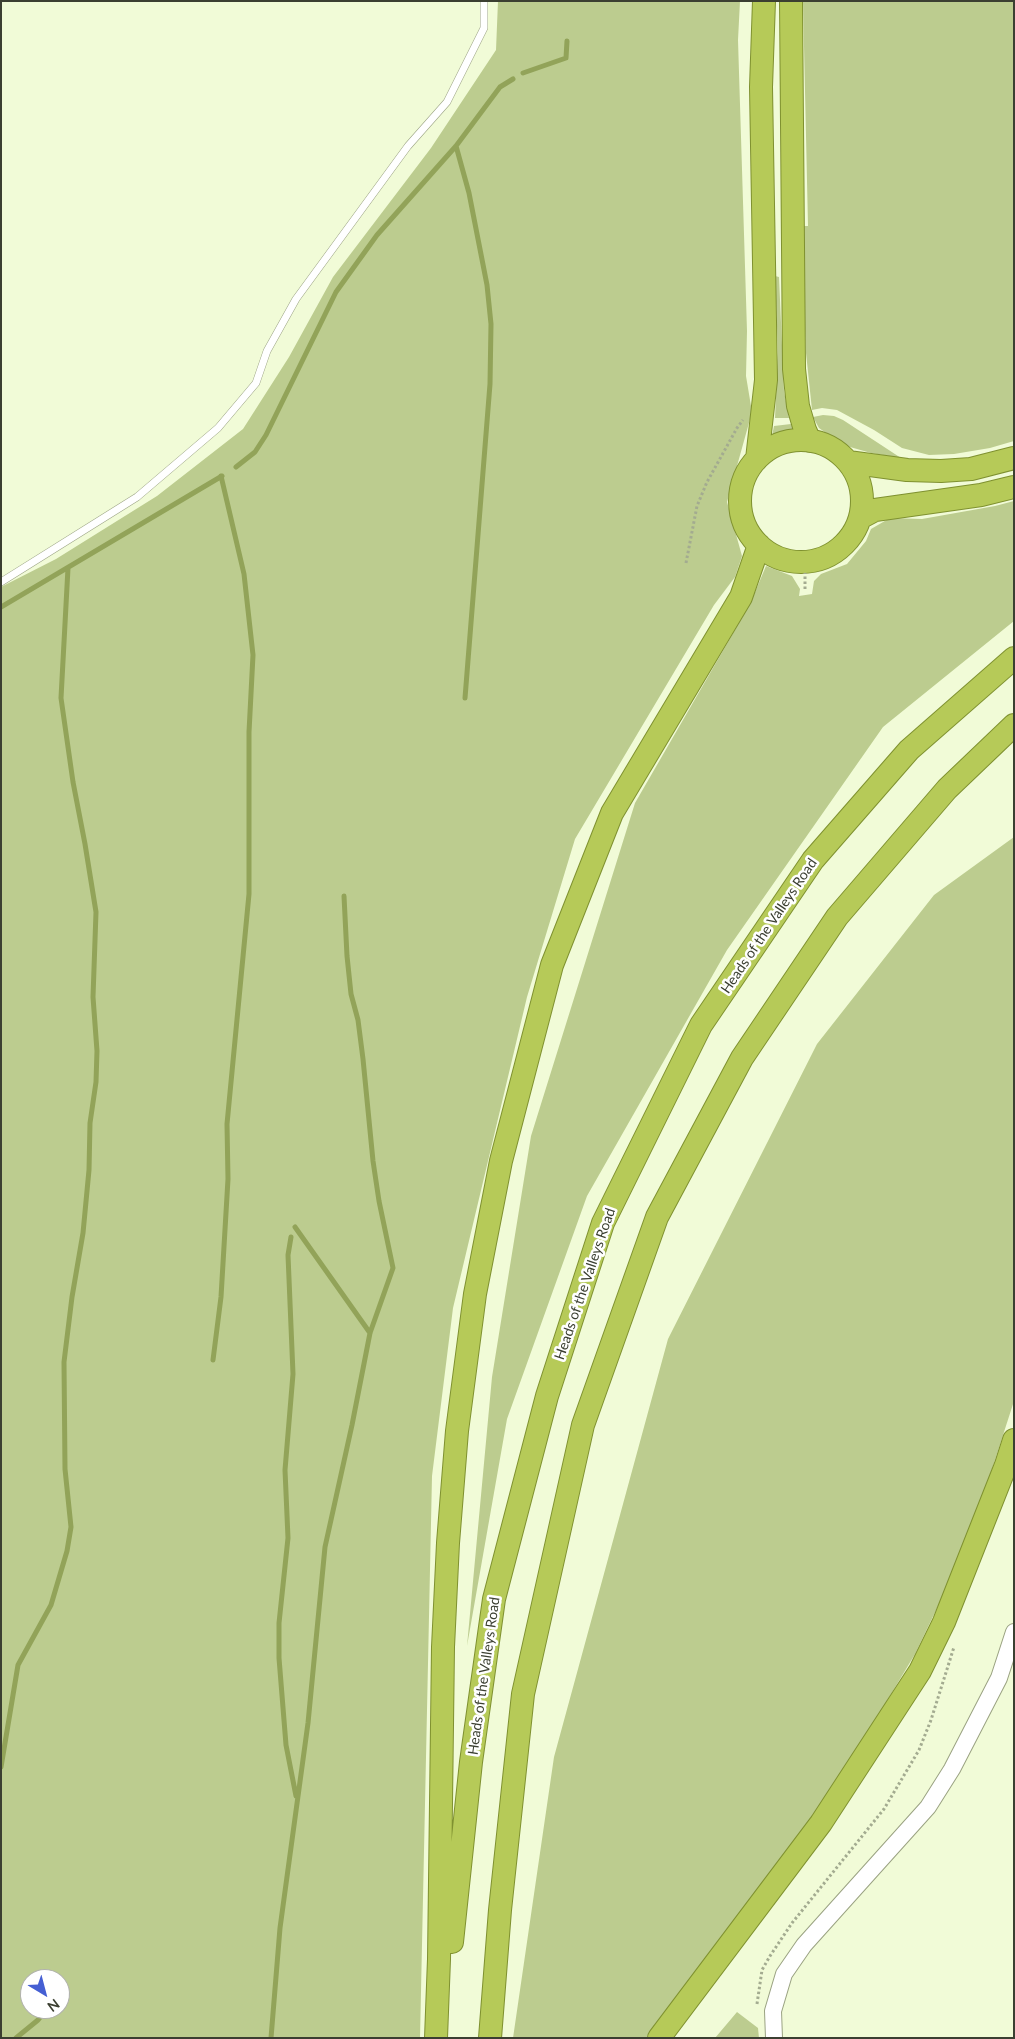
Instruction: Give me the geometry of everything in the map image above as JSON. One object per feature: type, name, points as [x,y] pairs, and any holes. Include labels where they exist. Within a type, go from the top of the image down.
[{"type":"highway","points":[[757,459],[766,380],[761,87],[764,1]]},
{"type":"highway","points":[[791,1],[794,369],[798,406],[810,440]]},
{"type":"highway","points":[[810,440],[831,448],[848,462],[856,474],[861,488],[862,503],[860,518],[854,532],[845,543],[834,553],[820,559],[805,562],[788,561],[773,555],[759,545],[746,526],[740,503],[744,479],[757,459],[772,447],[791,441],[810,440]]},
{"type":"highway","points":[[848,462],[907,470],[942,471],[971,469],[1014,458]]},
{"type":"highway","points":[[860,518],[875,510],[981,495],[1014,488]]},
{"type":"highway","points":[[436,2038],[439,1959],[443,1647],[448,1543],[457,1431],[475,1294],[500,1161],[552,964],[612,813],[741,597],[759,545]]},
{"type":"highway","name":"Heads of the Valleys Road","points":[[442,2038],[471,1762],[494,1599],[547,1396],[602,1223],[701,1026],[812,860],[909,750],[1014,658]]},
{"type":"highway","points":[[490,2038],[500,1910],[523,1694],[583,1425],[657,1217],[742,1058],[837,917],[947,788],[1014,725]]},
{"type":"highway","points":[[659,2038],[821,1824],[920,1671],[947,1613],[1006,1465],[1014,1440]]},
{"type":"street","points":[[774,2038],[772,2011],[784,1974],[804,1945],[928,1807],[952,1769],[999,1678],[1014,1632]]},
{"type":"lane","points":[[1,582],[137,497],[218,428],[256,383],[267,351],[296,299],[408,146],[447,102],[484,28],[484,1]]},
{"type":"path","points":[[686,563],[697,506],[707,482],[737,428],[744,419],[750,418]]},
{"type":"path","points":[[805,562],[805,589]]},
{"type":"path","points":[[772,2011],[756,2011],[762,1970],[792,1923],[884,1809],[919,1750],[931,1720],[956,1642]]},
{"type":"green space","points":[[498,1],[740,1],[738,40],[747,331],[746,376],[752,412],[727,502],[742,556],[735,577],[714,605],[575,839],[527,997],[453,1308],[432,1476],[420,2038],[1,2038],[1,587],[56,559],[157,496],[243,429],[289,357],[333,277],[431,148],[496,50]]},
{"type":"green space","points":[[803,1],[1014,1],[1014,441],[990,448],[954,454],[929,455],[902,448],[837,410],[822,408],[812,410],[806,353],[801,226],[808,226]]},
{"type":"green space","points":[[775,276],[779,277],[784,391],[789,418],[775,418],[778,352]]},
{"type":"green space","points":[[823,415],[834,416],[843,420],[901,458],[871,453],[843,445],[819,428],[813,417]]},
{"type":"green space","points":[[791,424],[795,432],[772,436],[774,426]]},
{"type":"green space","points":[[1014,501],[1014,621],[883,727],[727,950],[587,1196],[507,1419],[467,1646],[492,1377],[531,1136],[635,803],[750,604],[766,566],[792,576],[800,589],[799,596],[812,594],[814,581],[821,574],[847,564],[866,541],[871,529],[890,518],[922,519]]},
{"type":"green space","points":[[1014,837],[1014,1401],[960,1560],[915,1654],[839,1781],[649,2038],[513,2038],[554,1757],[668,1339],[817,1044],[934,895]]},
{"type":"green space","points":[[737,2012],[758,2028],[759,2038],[715,2038]]},
{"type":"waterway","points":[[523,73],[566,58],[567,41]]},
{"type":"waterway","points":[[236,467],[255,452],[266,435],[336,292],[377,235],[456,146],[500,87],[513,79]]},
{"type":"waterway","points":[[456,146],[469,193],[487,285],[491,324],[490,384],[465,698]]},
{"type":"waterway","points":[[213,1360],[221,1297],[228,1179],[227,1124],[249,894],[249,732],[253,655],[244,574],[221,476]]},
{"type":"waterway","points":[[1,607],[222,476]]},
{"type":"waterway","points":[[1,1767],[18,1665],[51,1605],[67,1551],[71,1527],[65,1469],[64,1362],[72,1297],[83,1233],[89,1170],[90,1123],[96,1082],[97,1051],[93,997],[96,912],[73,782],[61,698],[68,568]]},
{"type":"waterway","points":[[271,2038],[280,1928],[308,1723],[325,1547],[370,1333],[393,1268],[379,1201],[358,1020],[351,994],[344,896]]},
{"type":"waterway","points":[[295,1227],[370,1333]]},
{"type":"waterway","points":[[291,1237],[288,1255],[293,1374],[285,1470],[288,1538],[279,1623],[279,1658],[286,1745],[296,1796]]},
{"type":"waterway","points":[[16,2038],[39,2019]]}]
